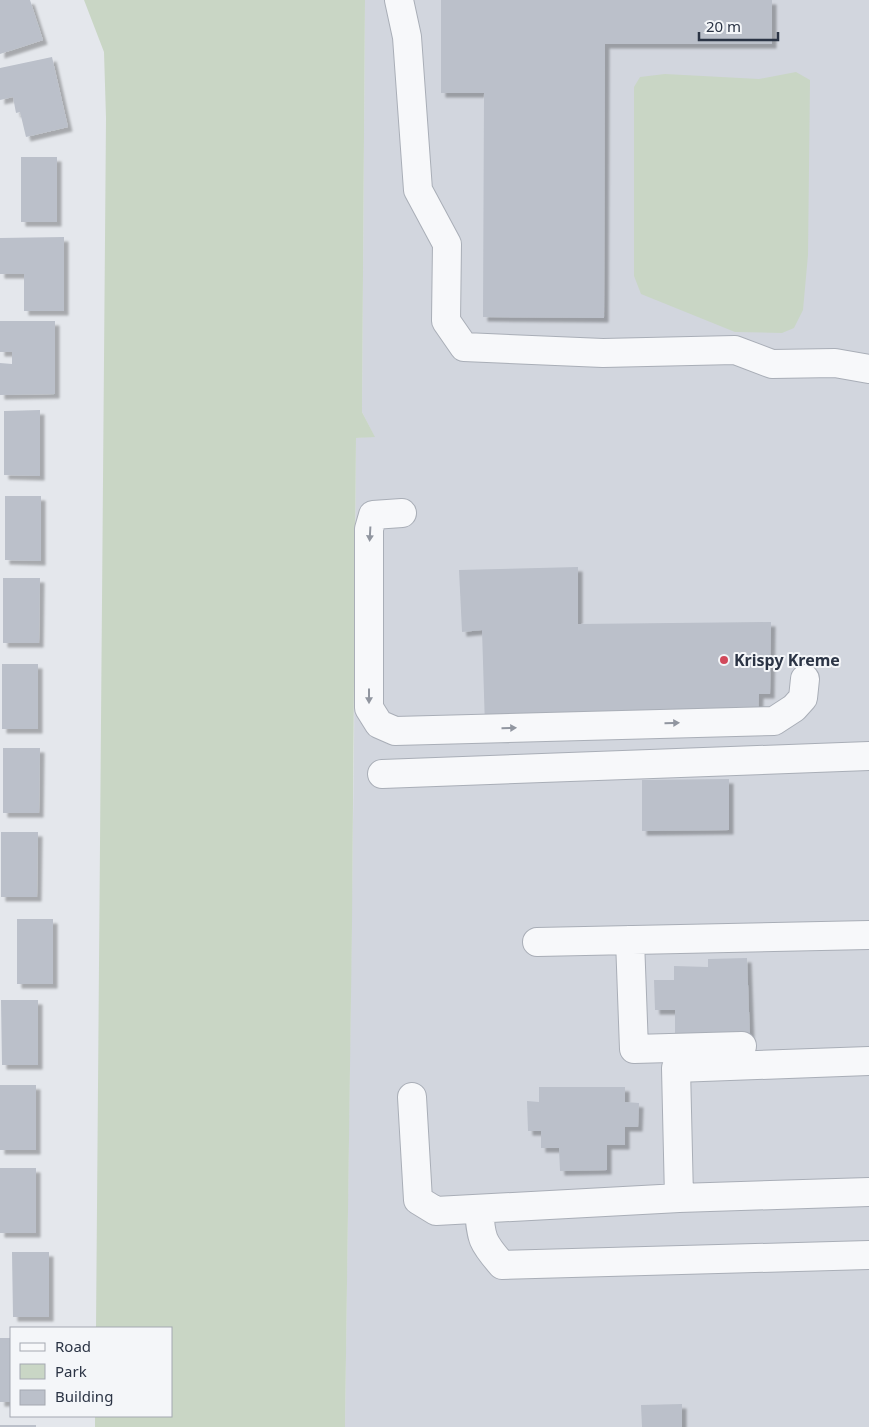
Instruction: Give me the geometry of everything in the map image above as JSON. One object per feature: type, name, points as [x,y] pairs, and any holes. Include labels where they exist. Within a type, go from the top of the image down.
[{"type":"lane","points":[[399,0],[407,37],[418,190],[446,244],[446,321],[464,347],[604,352],[735,350],[772,364],[835,363],[869,369]]},
{"type":"lane","points":[[402,513],[373,515],[369,528],[370,708],[379,724],[394,731],[774,721],[794,708],[803,698],[804,679]]},
{"type":"lane","points":[[382,774],[869,756]]},
{"type":"lane","points":[[537,942],[869,935]]},
{"type":"lane","points":[[630,940],[634,1049],[742,1046]]},
{"type":"lane","points":[[679,1198],[676,1068],[869,1061]]},
{"type":"lane","points":[[412,1097],[418,1200],[436,1211],[679,1198],[869,1192]]},
{"type":"lane","points":[[479,1208],[480,1228],[485,1245],[502,1265],[869,1255]]},
{"type":"shaded area","points":[[365,0],[869,0],[869,1427],[345,1427],[356,438],[374,436],[362,412]]},
{"type":"green space","points":[[84,0],[365,0],[362,412],[375,437],[356,438],[345,1427],[95,1427],[95,1417],[172,1417],[172,1327],[96,1327],[106,118],[104,52]]},
{"type":"green space","points":[[796,72],[810,80],[808,255],[803,310],[794,328],[782,333],[735,332],[641,294],[634,276],[634,87],[640,77],[665,74],[759,79]]},
{"type":"building","points":[[0,0],[30,0],[43,40],[0,54]]},
{"type":"building","points":[[441,0],[772,0],[772,44],[605,44],[604,318],[483,317],[484,93],[441,93]]},
{"type":"building","points":[[52,57],[68,127],[26,137],[20,112],[16,113],[13,97],[0,100],[0,68]]},
{"type":"building","points":[[21,157],[57,157],[57,222],[21,222]]},
{"type":"building","points":[[64,237],[64,311],[24,311],[24,274],[0,274],[0,238]]},
{"type":"building","points":[[0,321],[55,321],[55,394],[0,395],[0,363],[12,364],[12,352],[0,352]]},
{"type":"building","points":[[40,410],[40,476],[4,475],[4,411]]},
{"type":"building","points":[[5,496],[41,496],[41,561],[5,560]]},
{"type":"building","points":[[578,567],[578,624],[771,622],[770,694],[759,694],[758,721],[485,727],[482,630],[462,632],[459,570]]},
{"type":"building","points":[[3,578],[40,578],[39,643],[3,643]]},
{"type":"building","points":[[2,664],[38,664],[38,729],[2,729]]},
{"type":"building","points":[[3,748],[40,748],[39,813],[3,813]]},
{"type":"building","points":[[729,779],[729,830],[642,831],[642,780]]},
{"type":"building","points":[[1,832],[38,832],[37,897],[1,897]]},
{"type":"building","points":[[17,919],[53,919],[53,984],[17,984]]},
{"type":"building","points":[[747,958],[750,1038],[675,1037],[675,1010],[655,1010],[654,980],[674,980],[674,966],[708,967],[708,959]]},
{"type":"building","points":[[1,1000],[38,1000],[38,1065],[2,1065]]},
{"type":"building","points":[[0,1085],[36,1085],[36,1150],[0,1150]]},
{"type":"building","points":[[539,1087],[625,1087],[625,1102],[639,1103],[638,1127],[625,1127],[625,1145],[607,1145],[607,1170],[560,1171],[559,1148],[541,1148],[541,1131],[528,1131],[527,1101],[539,1102]]},
{"type":"building","points":[[0,1168],[36,1168],[36,1233],[0,1233]]},
{"type":"building","points":[[12,1252],[49,1252],[49,1317],[13,1317]]},
{"type":"building","points":[[0,1338],[10,1338],[10,1402],[0,1402]]},
{"type":"building","points":[[682,1404],[682,1427],[642,1427],[641,1405]]},
{"type":"building","points":[[0,1425],[36,1425],[36,1427],[0,1427]]},
{"type":"place","name":"Krispy Kreme","points":[[724,660]]}]
